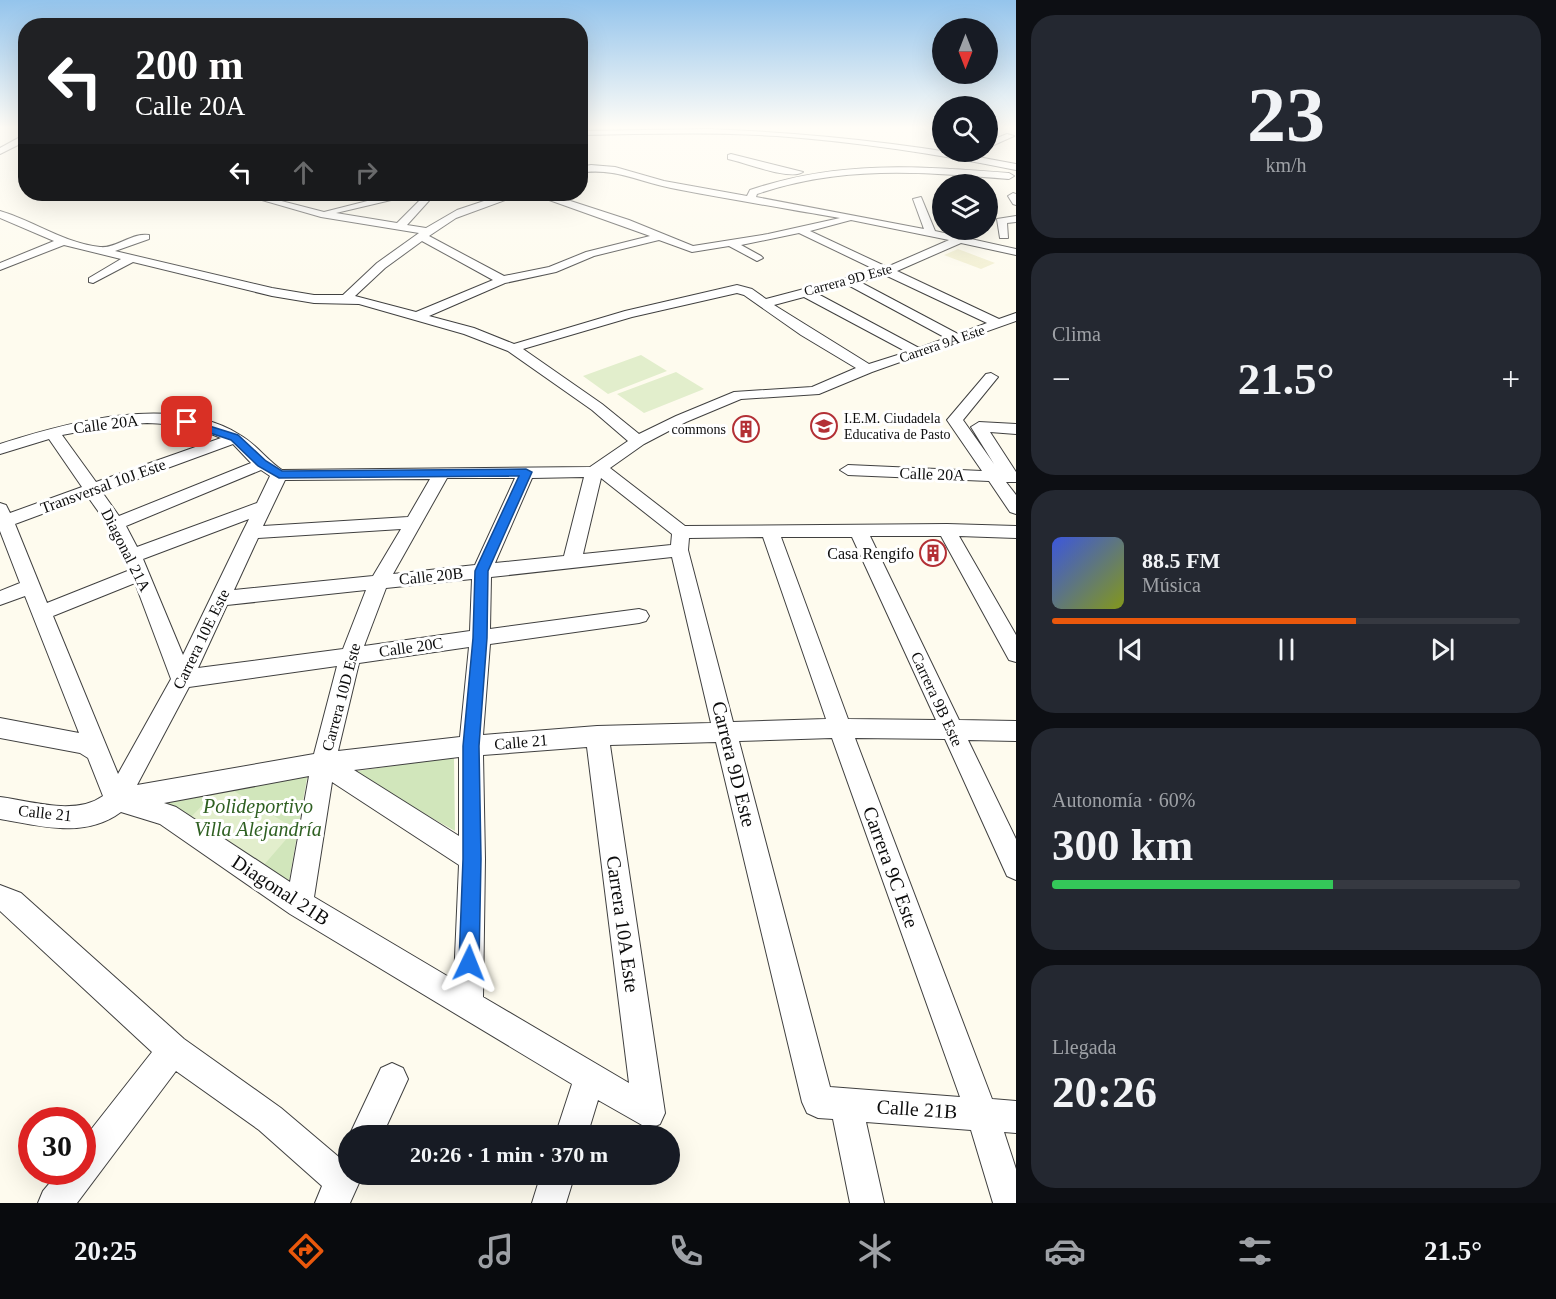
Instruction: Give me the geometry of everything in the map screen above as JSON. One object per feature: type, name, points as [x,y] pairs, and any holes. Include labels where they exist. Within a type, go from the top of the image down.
[{"type":"street","points":[[662,184],[930,232],[918,199]]},
{"type":"street","points":[[750,200],[753,192],[773,184]]},
{"type":"street","points":[[275,201],[321,214],[400,226],[423,234],[502,280]]},
{"type":"street","points":[[321,214],[376,201]]},
{"type":"street","points":[[400,226],[424,201]]},
{"type":"street","points":[[347,298],[388,258],[423,234],[445,220],[495,201]]},
{"type":"street","points":[[561,201],[662,236],[692,249],[732,244],[854,219]]},
{"type":"street","points":[[0,214],[63,241],[272,292],[314,300],[347,298],[420,315],[513,348],[597,407],[638,441]]},
{"type":"street","points":[[1004,236],[1001,221],[1016,219]]},
{"type":"street","points":[[802,231],[890,270],[999,324]]},
{"type":"street","points":[[420,315],[502,280],[552,270],[590,254],[662,236]]},
{"type":"street","points":[[105,251],[145,237]]},
{"type":"street","name":"Carrera 9D Este","points":[[766,303],[890,270],[959,240]]},
{"type":"street","points":[[965,240],[1016,252]]},
{"type":"street","points":[[0,267],[63,241]]},
{"type":"street","points":[[732,244],[757,258]]},
{"type":"street","points":[[93,280],[131,258]]},
{"type":"street","points":[[848,280],[957,339]]},
{"type":"street","points":[[513,348],[628,314],[737,289],[748,292],[766,303],[806,332],[867,369]]},
{"type":"street","points":[[804,292],[918,353]]},
{"type":"street","name":"Carrera 9A Este","points":[[594,472],[638,441],[681,419],[739,395],[814,391],[867,369],[1016,317]]},
{"type":"street","points":[[991,377],[955,420],[1009,479]]},
{"type":"street","name":"Calle 20A","points":[[0,449],[52,432],[104,423],[166,419],[197,424],[235,438],[262,464],[279,475]]},
{"type":"street","points":[[1016,429],[979,427],[1009,479],[1016,508]]},
{"type":"street","name":"Diagonal 21A","points":[[52,432],[116,524],[137,564],[182,679]]},
{"type":"street","name":"Transversal 10J Este","points":[[2,515],[94,490],[235,438]]},
{"type":"street","points":[[116,524],[262,464]]},
{"type":"street","name":"Calle 20A","points":[[848,470],[1009,479]]},
{"type":"street","points":[[468,1004],[472,859],[471,746],[480,638],[482,571],[526,472]]},
{"type":"street","points":[[572,562],[594,472]]},
{"type":"street","points":[[279,475],[604,472],[680,541]]},
{"type":"street","name":"Carrera 10D Este","points":[[300,904],[323,763],[350,656],[379,582],[442,473]]},
{"type":"street","name":"Carrera 10E Este","points":[[117,800],[182,679],[279,475]]},
{"type":"street","points":[[42,614],[137,564],[264,507]]},
{"type":"street","points":[[2,515],[117,800]]},
{"type":"street","points":[[251,533],[412,522]]},
{"type":"street","name":"Carrera 9B Este","points":[[858,530],[1016,867]]},
{"type":"street","points":[[947,530],[1016,654]]},
{"type":"street","name":"Calle 20B","points":[[220,599],[572,562],[680,541],[770,531],[1016,532]]},
{"type":"street","name":"Carrera 9C Este","points":[[770,531],[982,1114],[1010,1203]]},
{"type":"street","name":"Carrera 9D Este","points":[[680,541],[726,730],[832,1103],[867,1203]]},
{"type":"street","points":[[0,598],[31,587]]},
{"type":"street","name":"Calle 20C","points":[[182,679],[639,616]]},
{"type":"street","points":[[0,728],[85,744],[97,751]]},
{"type":"street","name":"Calle 21","points":[[0,808],[72,818],[89,817],[105,811],[117,800],[323,763],[471,746],[597,736],[840,728],[1016,731]]},
{"type":"street","name":"Carrera 10A Este","points":[[597,736],[649,1113]]},
{"type":"street","points":[[323,763],[472,859]]},
{"type":"street","name":"Diagonal 21B","points":[[117,800],[167,815],[300,904],[649,1113]]},
{"type":"street","points":[[0,898],[12,902],[173,1050],[270,1119],[338,1182]]},
{"type":"street","points":[[96,1150],[173,1050]]},
{"type":"street","points":[[575,1125],[590,1077]]},
{"type":"street","points":[[370,1125],[392,1079]]},
{"type":"street","name":"Calle 21B","points":[[832,1103],[1016,1117]]},
{"type":"street","points":[[55,1203],[70,1185]]},
{"type":"street","points":[[549,1203],[555,1185]]},
{"type":"shaded area","points":[[958,249],[995,263],[981,269],[944,255]]},
{"type":"green space","points":[[641,355],[667,371],[608,394],[583,376]]},
{"type":"green space","points":[[676,372],[704,389],[644,413],[617,394]]},
{"type":"green space","points":[[454,757],[455,831],[350,772]]},
{"type":"green space","name":"Polideportivo Villa Alejandría","points":[[309,767],[288,887],[152,796]]},
{"type":"green space","points":[[223,784],[295,829],[263,866],[190,818]]},
{"type":"place","name":"I.E.M. Ciudadela Educativa de Pasto","points":[[824,426]]},
{"type":"place","name":"commons","points":[[746,429]]},
{"type":"place","name":"Casa Rengifo","points":[[933,553]]},
{"type":"route","points":[[187,422],[235,438],[262,464],[279,475],[526,472],[482,571],[480,638],[471,746],[472,859],[469,963]]}]
